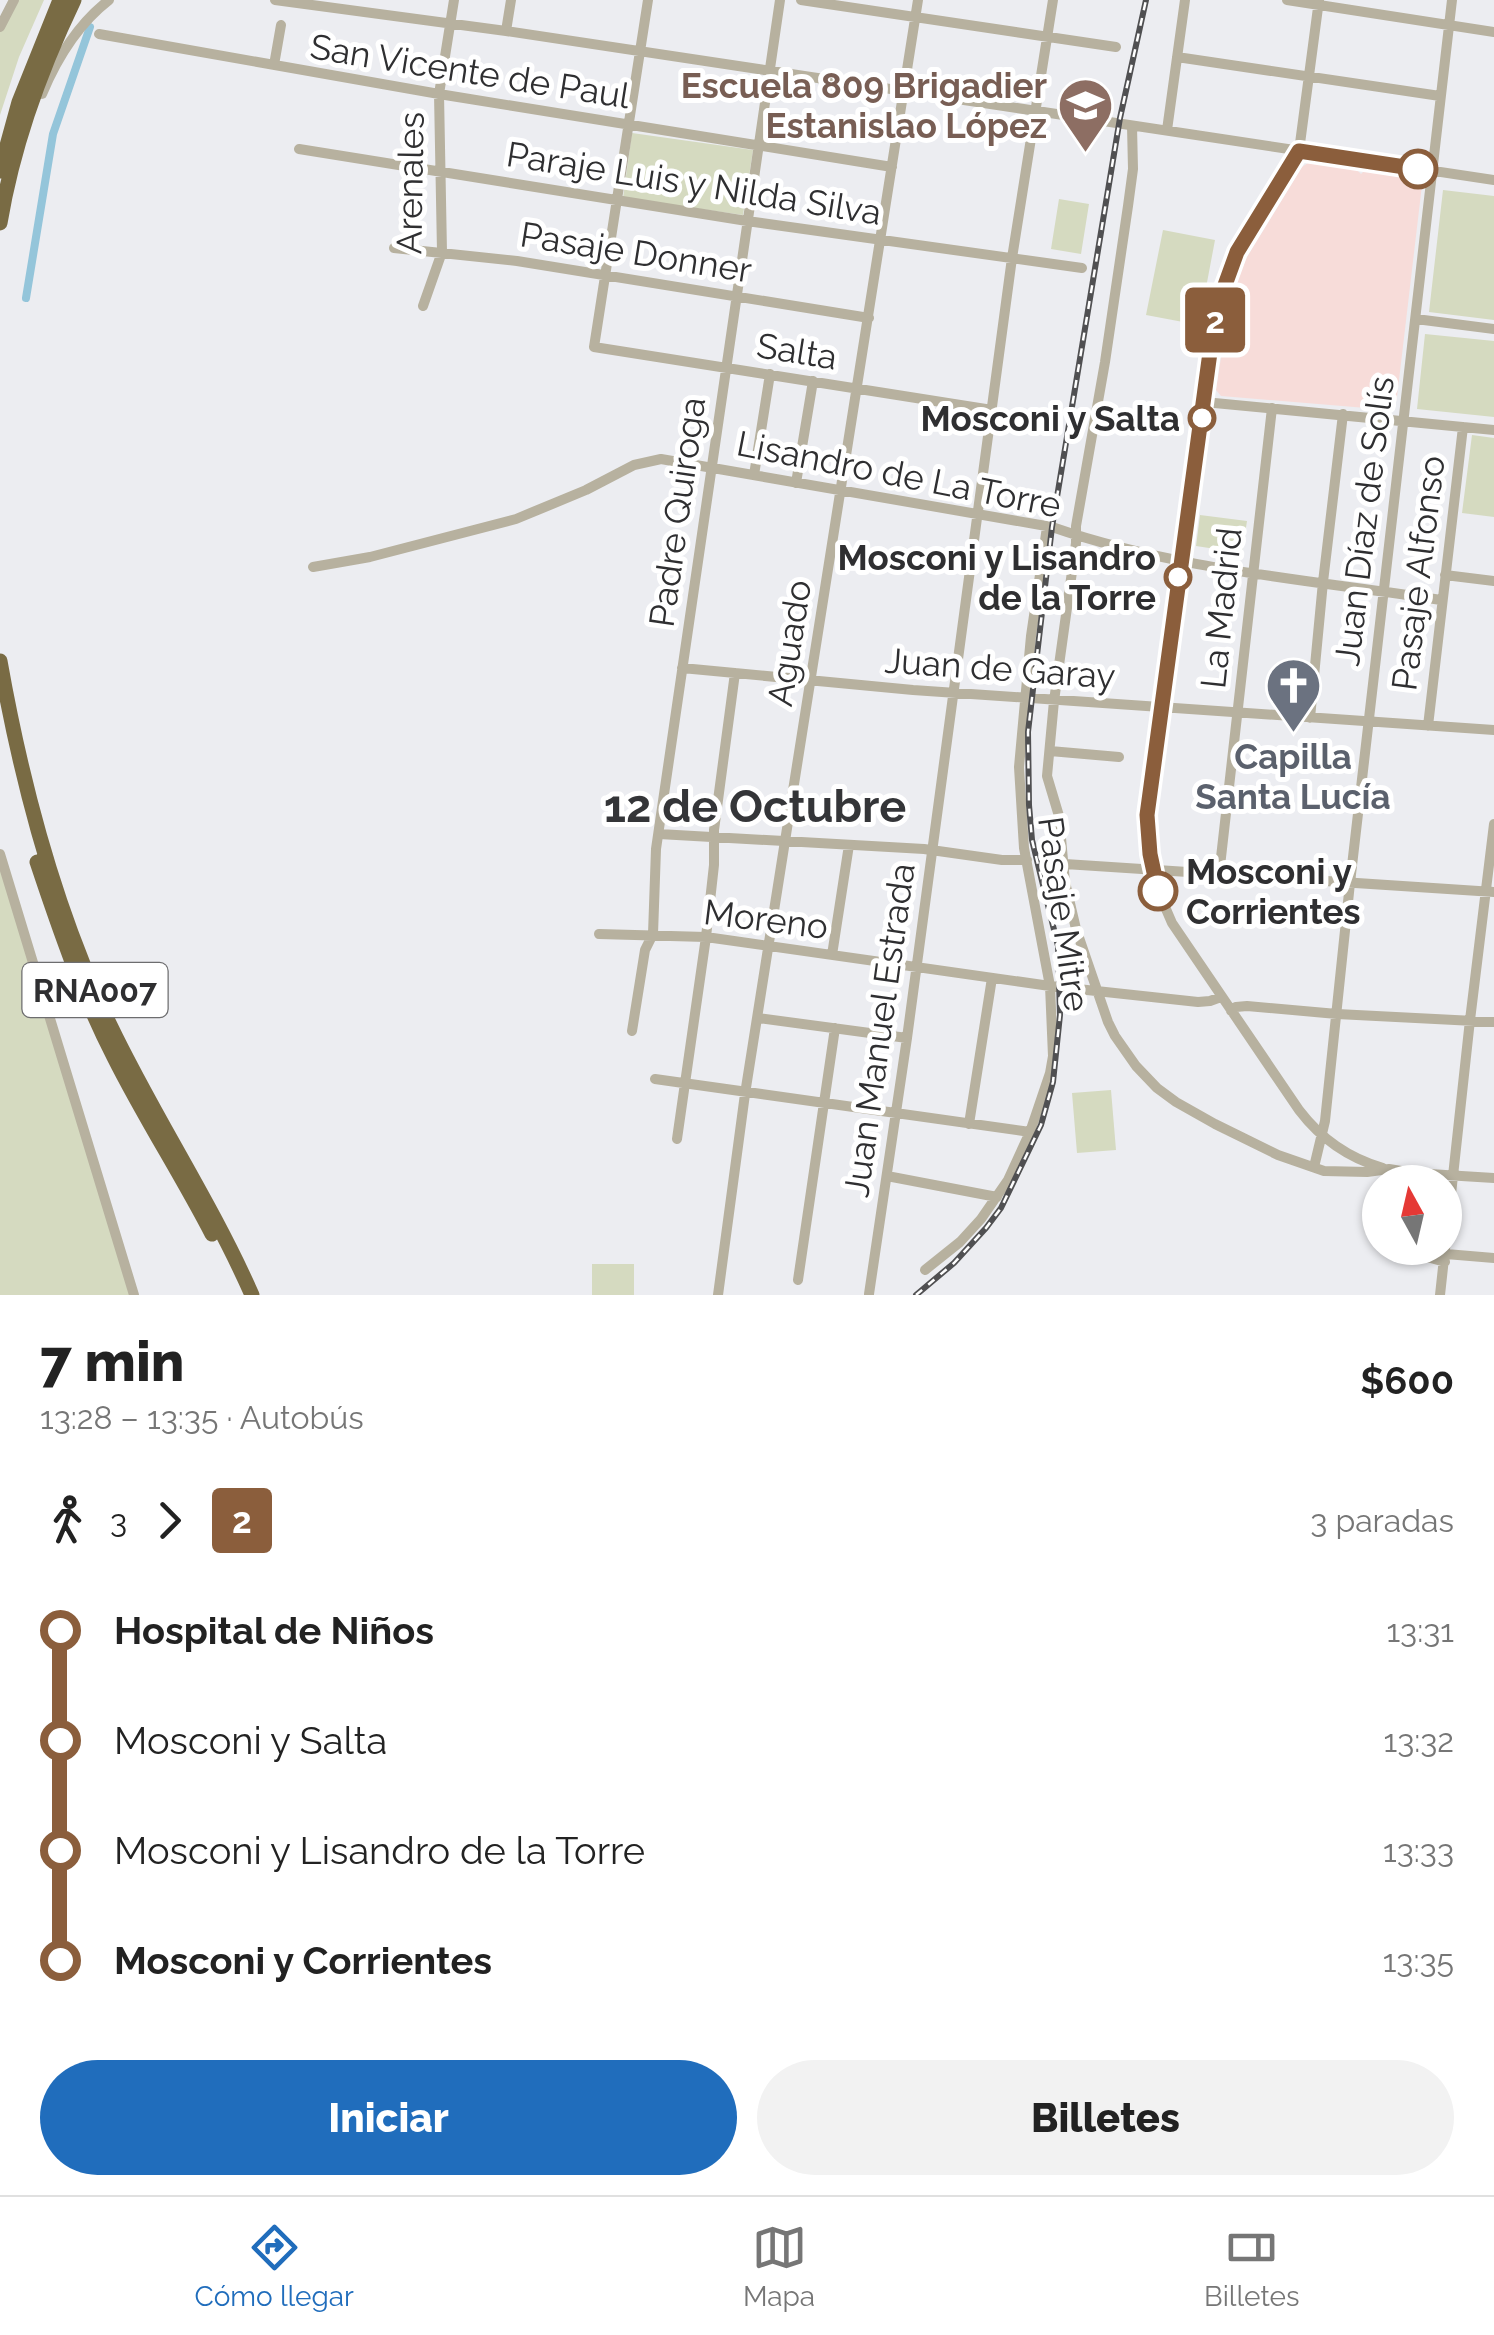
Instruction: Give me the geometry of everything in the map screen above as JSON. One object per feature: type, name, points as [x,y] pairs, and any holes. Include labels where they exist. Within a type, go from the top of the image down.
[{"type":"highway","points":[[0,223],[19,102],[60,0]]},
{"type":"highway","points":[[5,172],[74,0]]},
{"type":"highway","name":"RNA007","points":[[0,661],[20,764],[87,972],[124,1054],[218,1224],[252,1295]]},
{"type":"highway","name":"RNA007","points":[[0,718],[30,837],[83,990],[114,1058],[209,1228],[240,1295]]},
{"type":"street","points":[[0,27],[14,0]]},
{"type":"street","points":[[5,172],[50,74],[75,34],[109,0]]},
{"type":"street","points":[[275,0],[506,31],[1494,180]]},
{"type":"street","name":"Arenales","points":[[423,306],[442,252],[439,94],[454,0]]},
{"type":"street","points":[[506,31],[510,0]]},
{"type":"street","points":[[604,276],[648,0]]},
{"type":"street","name":"Padre Quiroga","points":[[632,1031],[645,950],[654,934],[659,834],[780,0]]},
{"type":"street","points":[[801,0],[1116,47]]},
{"type":"street","name":"Aguado","points":[[718,1295],[769,945],[918,0]]},
{"type":"street","name":"Juan Manuel Estrada","points":[[869,1294],[1012,258],[1053,0]]},
{"type":"street","points":[[1168,130],[1185,0]]},
{"type":"street","points":[[1286,0],[1319,2],[1494,32]]},
{"type":"street","name":"Juan Díaz de Solís","points":[[1314,1168],[1325,1120],[1452,0]]},
{"type":"street","points":[[1319,2],[1299,151],[1237,252],[1216,316],[1147,834],[1152,870],[1172,923],[1299,1110],[1320,1135],[1351,1156],[1377,1165]]},
{"type":"street","points":[[274,66],[280,25]]},
{"type":"street","name":"San Vicente de Paul","points":[[100,34],[439,94],[892,167]]},
{"type":"street","points":[[1177,58],[1440,96]]},
{"type":"street","points":[[1132,126],[1133,169],[1128,206],[1075,535],[1054,701],[1048,785],[1059,816],[1065,882],[1076,929],[1108,1022],[1136,1066],[1157,1088],[1215,1124],[1278,1155],[1314,1168],[1362,1172]]},
{"type":"street","name":"Paraje Luis y Nilda Silva","points":[[299,149],[747,222],[1082,268]]},
{"type":"street","name":"Pasaje Donner","points":[[394,248],[517,261],[869,318]]},
{"type":"street","name":"Salta","points":[[604,276],[594,347],[992,410]]},
{"type":"street","points":[[1416,319],[1494,329]]},
{"type":"street","points":[[754,475],[770,374]]},
{"type":"street","points":[[796,483],[812,382]]},
{"type":"street","points":[[1204,402],[1494,430]]},
{"type":"street","name":"La Madrid","points":[[1219,875],[1272,408]]},
{"type":"street","points":[[1310,718],[1343,414]]},
{"type":"street","name":"Pasaje Alfonso","points":[[1428,726],[1463,427]]},
{"type":"street","name":"Lisandro de La Torre","points":[[313,566],[370,557],[516,519],[642,462],[661,460],[1047,526],[1181,560],[1441,600]]},
{"type":"street","name":"Pasaje Mitre","points":[[925,1270],[960,1242],[998,1197],[1030,1132],[1053,1056],[1050,986],[1027,860],[1018,767],[1047,526]]},
{"type":"street","points":[[1445,575],[1494,580]]},
{"type":"street","name":"Juan de Garay","points":[[682,668],[1054,701],[1494,730]]},
{"type":"street","points":[[677,1139],[706,937],[714,838],[736,673]]},
{"type":"street","points":[[1050,751],[1119,757]]},
{"type":"street","points":[[1456,1165],[1470,1020],[1490,892],[1494,824]]},
{"type":"street","points":[[659,834],[1027,860]]},
{"type":"street","points":[[832,955],[850,845]]},
{"type":"street","points":[[0,854],[134,1295]]},
{"type":"street","points":[[1065,864],[1490,892]]},
{"type":"street","name":"Moreno","points":[[599,934],[706,937],[1050,986],[1198,1002],[1221,996]]},
{"type":"street","points":[[970,1124],[992,978]]},
{"type":"street","points":[[1231,1011],[1247,1006],[1494,1022]]},
{"type":"street","points":[[758,1018],[907,1038]]},
{"type":"street","points":[[798,1280],[834,1028]]},
{"type":"street","points":[[654,1079],[1030,1132]]},
{"type":"street","points":[[887,1176],[998,1197]]},
{"type":"street","points":[[1462,1176],[1494,1178]]},
{"type":"street","points":[[1462,1258],[1494,1258]]},
{"type":"street","points":[[1440,1295],[1444,1265]]},
{"type":"shaded area","points":[[1308,163],[1417,180],[1422,185],[1397,397],[1390,410],[1221,396],[1216,390],[1234,287],[1247,257]]},
{"type":"green space","points":[[10,0],[44,0],[0,115],[0,18]]},
{"type":"green space","points":[[632,133],[753,150],[743,215],[623,198]]},
{"type":"green space","points":[[1443,190],[1494,196],[1494,320],[1429,312]]},
{"type":"green space","points":[[1059,199],[1089,204],[1081,254],[1051,249]]},
{"type":"green space","points":[[1163,230],[1215,240],[1199,325],[1146,315]]},
{"type":"green space","points":[[1425,334],[1494,341],[1494,417],[1417,409]]},
{"type":"green space","points":[[1472,435],[1494,438],[1494,517],[1462,513]]},
{"type":"green space","points":[[1200,515],[1247,521],[1242,553],[1196,546]]},
{"type":"green space","points":[[0,857],[132,1295],[0,1295]]},
{"type":"green space","points":[[1111,1090],[1116,1150],[1077,1153],[1072,1093]]},
{"type":"green space","points":[[592,1264],[634,1264],[634,1295],[592,1295]]},
{"type":"waterway","points":[[26,298],[53,134],[90,27]]},
{"type":"railway","points":[[916,1295],[954,1263],[1001,1208],[1041,1125],[1053,1082],[1060,1015],[1058,946],[1032,840],[1028,732],[1052,527],[1120,118],[1146,0]]},
{"type":"bus line","name":"2","points":[[1158,891],[1147,815],[1211,345],[1227,274],[1299,151],[1418,169]]},
{"type":"place","name":"Escuela 809 Brigadier Estanislao López","points":[[1086,154]]},
{"type":"place","name":"Mosconi y Salta","points":[[1202,418]]},
{"type":"place","name":"Mosconi y Lisandro de la Torre","points":[[1178,577]]},
{"type":"place","name":"Capilla Santa Lucía","points":[[1293,734]]},
{"type":"place","name":"Mosconi y Corrientes","points":[[1158,891]]},
{"type":"district","name":"12 de Octubre","points":[[755,806]]}]
